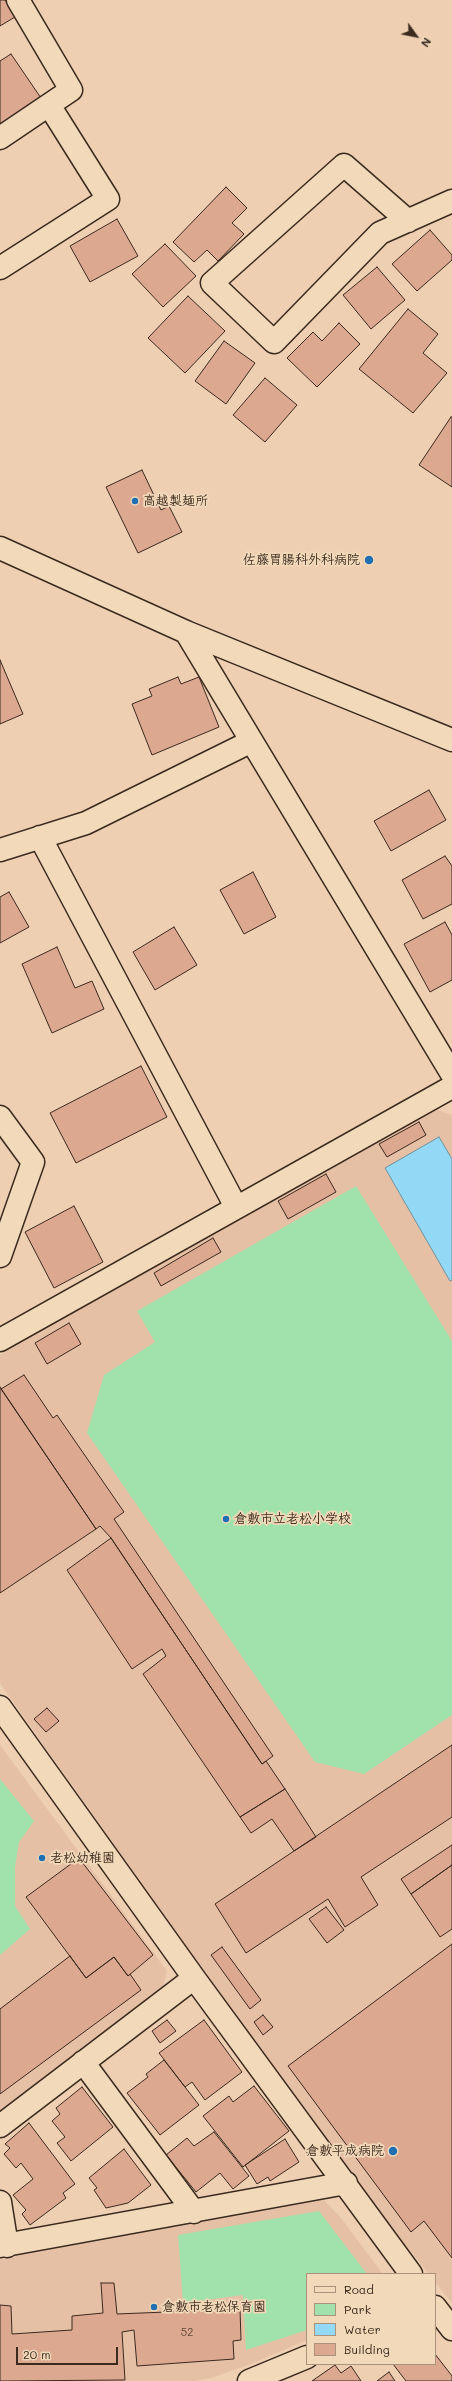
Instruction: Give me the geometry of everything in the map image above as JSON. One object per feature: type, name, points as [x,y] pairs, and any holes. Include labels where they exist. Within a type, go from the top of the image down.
[{"type":"street","points":[[0,138],[71,90],[18,0]]},
{"type":"street","points":[[0,268],[108,199],[49,105]]},
{"type":"street","points":[[408,221],[344,165],[212,283],[274,342],[380,233],[408,221],[452,201]]},
{"type":"street","points":[[0,548],[186,632],[452,740]]},
{"type":"street","points":[[186,632],[250,742],[452,1074]]},
{"type":"street","points":[[0,850],[86,823],[250,742]]},
{"type":"street","points":[[40,837],[236,1207]]},
{"type":"street","points":[[0,1340],[452,1087]]},
{"type":"street","points":[[0,1118],[33,1162],[0,1256]]},
{"type":"street","points":[[0,1707],[194,1978],[346,2183],[410,2273]]},
{"type":"street","points":[[0,2126],[194,1978]]},
{"type":"street","points":[[84,2062],[194,2212]]},
{"type":"street","points":[[0,2202],[4,2246],[346,2183]]},
{"type":"street","points":[[436,2308],[452,2329]]},
{"type":"street","points":[[249,2381],[306,2357]]},
{"type":"shaded area","name":"倉敷市立老松小学校","points":[[435,1109],[452,1115],[452,2303],[436,2283],[436,2273],[428,2273],[399,2237],[269,2065],[0,1683],[0,1355],[429,1110]]},
{"type":"shaded area","name":"老松幼稚園","points":[[0,1745],[167,1971],[163,1987],[0,2110]]},
{"type":"shaded area","name":"倉敷市老松保育園","points":[[324,2200],[341,2218],[382,2273],[306,2273],[306,2340],[251,2364],[211,2378],[195,2381],[0,2381],[0,2259]]},
{"type":"green space","points":[[356,1186],[452,1341],[452,1715],[364,1774],[315,1762],[87,1433],[104,1375],[155,1342],[137,1311]]},
{"type":"green space","points":[[0,1779],[34,1821],[19,1842],[15,1867],[15,1906],[30,1929],[0,1955]]},
{"type":"green space","points":[[319,2211],[366,2273],[306,2273],[306,2330],[246,2350],[243,2295],[183,2303],[178,2235]]},
{"type":"water","points":[[439,1137],[452,1159],[452,1280],[450,1281],[385,1168]]},
{"type":"building","points":[[0,0],[5,0],[15,17],[0,26]]},
{"type":"building","points":[[11,54],[41,98],[0,126],[0,61]]},
{"type":"building","points":[[226,187],[247,208],[232,223],[244,234],[218,261],[207,250],[194,262],[173,242]]},
{"type":"building","points":[[117,219],[138,256],[90,282],[70,246]]},
{"type":"building","points":[[430,230],[452,255],[452,260],[417,291],[392,264]]},
{"type":"building","points":[[165,244],[196,276],[163,307],[132,274]]},
{"type":"building","points":[[377,267],[405,300],[371,329],[343,295]]},
{"type":"building","points":[[188,296],[225,331],[185,373],[148,338]]},
{"type":"building","points":[[408,309],[438,334],[423,353],[447,373],[413,413],[359,369]]},
{"type":"building","points":[[339,323],[360,344],[317,387],[287,358],[313,332],[322,341]]},
{"type":"building","points":[[224,341],[255,363],[226,404],[195,381]]},
{"type":"building","points":[[265,378],[297,405],[265,442],[233,415]]},
{"type":"building","points":[[452,417],[452,487],[419,465]]},
{"type":"building","points":[[142,470],[161,510],[169,506],[182,532],[138,553],[106,487]]},
{"type":"building","points":[[0,660],[23,714],[0,724]]},
{"type":"building","points":[[178,677],[181,684],[199,677],[219,727],[152,755],[132,704],[152,696],[149,689]]},
{"type":"building","points":[[429,790],[446,820],[391,851],[374,821]]},
{"type":"building","points":[[445,856],[452,866],[452,904],[423,919],[402,880]]},
{"type":"building","points":[[253,872],[276,917],[244,934],[220,890]]},
{"type":"building","points":[[9,892],[29,927],[0,943],[0,897]]},
{"type":"building","points":[[445,922],[452,935],[452,980],[430,992],[404,944]]},
{"type":"building","points":[[174,927],[197,965],[155,990],[133,952]]},
{"type":"building","points":[[57,947],[75,988],[92,981],[104,1009],[52,1033],[22,964]]},
{"type":"building","points":[[141,1066],[167,1117],[76,1163],[50,1113]]},
{"type":"building","points":[[419,1122],[426,1135],[387,1157],[379,1144]]},
{"type":"building","points":[[326,1174],[336,1192],[288,1219],[278,1201]]},
{"type":"building","points":[[74,1206],[103,1262],[54,1288],[25,1232]]},
{"type":"building","points":[[213,1238],[221,1252],[161,1286],[154,1273]]},
{"type":"building","points":[[69,1323],[81,1344],[47,1364],[35,1343]]},
{"type":"building","points":[[24,1375],[53,1418],[57,1415],[124,1512],[114,1519],[273,1756],[262,1764],[111,1538],[100,1526],[96,1529],[1,1389]]},
{"type":"building","points":[[0,1387],[96,1529],[0,1593]]},
{"type":"building","points":[[111,1538],[262,1764],[266,1761],[285,1789],[240,1817],[143,1674],[166,1656],[162,1649],[132,1669],[67,1570]]},
{"type":"building","points":[[47,1708],[59,1721],[46,1732],[34,1719]]},
{"type":"building","points":[[452,1745],[452,1817],[361,1877],[378,1905],[345,1927],[328,1899],[246,1953],[215,1904]]},
{"type":"building","points":[[285,1789],[316,1837],[294,1851],[272,1819],[251,1833],[240,1817]]},
{"type":"building","points":[[452,1845],[452,1865],[411,1894],[401,1879]]},
{"type":"building","points":[[79,1858],[153,1955],[128,1976],[114,1957],[86,1978],[26,1897]]},
{"type":"building","points":[[452,1865],[452,1929],[440,1937],[411,1894]]},
{"type":"building","points":[[326,1907],[344,1930],[327,1943],[309,1919]]},
{"type":"building","name":"倉敷平成病院","points":[[452,1944],[452,2258],[424,2221],[411,2232],[288,2066]]},
{"type":"building","points":[[222,1947],[261,2000],[250,2009],[211,1955]]},
{"type":"building","points":[[70,1956],[86,1978],[114,1957],[128,1976],[130,1974],[141,1990],[0,2094],[0,2009]]},
{"type":"building","points":[[263,2015],[273,2027],[263,2035],[254,2022]]},
{"type":"building","points":[[167,2020],[176,2031],[160,2043],[152,2031]]},
{"type":"building","points":[[204,2020],[242,2072],[205,2100],[192,2082],[185,2087],[159,2053]]},
{"type":"building","points":[[164,2060],[199,2105],[160,2135],[127,2093],[148,2077],[146,2074]]},
{"type":"building","points":[[254,2086],[289,2131],[243,2167],[203,2116],[229,2096],[233,2102]]},
{"type":"building","points":[[82,2087],[113,2127],[71,2161],[57,2143],[65,2137],[52,2121],[60,2114],[56,2108]]},
{"type":"building","points":[[29,2123],[75,2184],[63,2193],[66,2198],[30,2225],[22,2214],[26,2210],[13,2195],[33,2179],[21,2163],[16,2168],[4,2154],[10,2148],[5,2144]]},
{"type":"building","points":[[214,2132],[249,2176],[233,2189],[220,2173],[196,2192],[166,2155],[187,2138],[194,2146]]},
{"type":"building","points":[[285,2139],[299,2162],[270,2181],[268,2177],[257,2184],[245,2165]]},
{"type":"building","points":[[124,2149],[151,2185],[128,2203],[106,2208],[94,2190],[97,2188],[89,2178]]},
{"type":"building","points":[[101,2283],[114,2283],[117,2314],[240,2309],[241,2340],[233,2341],[234,2359],[137,2366],[134,2330],[122,2332],[125,2380],[0,2381],[0,2305],[11,2306],[12,2334],[72,2330],[72,2316],[103,2313]]},
{"type":"building","points":[[436,2355],[452,2376],[452,2381],[406,2381],[394,2365],[436,2365]]},
{"type":"building","points":[[335,2365],[341,2373],[351,2366],[361,2381],[312,2381]]},
{"type":"building","points":[[389,2372],[395,2381],[377,2381]]},
{"type":"place","name":"高越製麺所","points":[[135,501]]},
{"type":"place","name":"佐藤胃腸科外科病院","points":[[369,560]]},
{"type":"place","name":"倉敷市立老松小学校","points":[[226,1519]]},
{"type":"place","name":"老松幼稚園","points":[[42,1858]]},
{"type":"place","name":"倉敷平成病院","points":[[393,2151]]},
{"type":"place","name":"倉敷市老松保育園","points":[[154,2307]]}]
